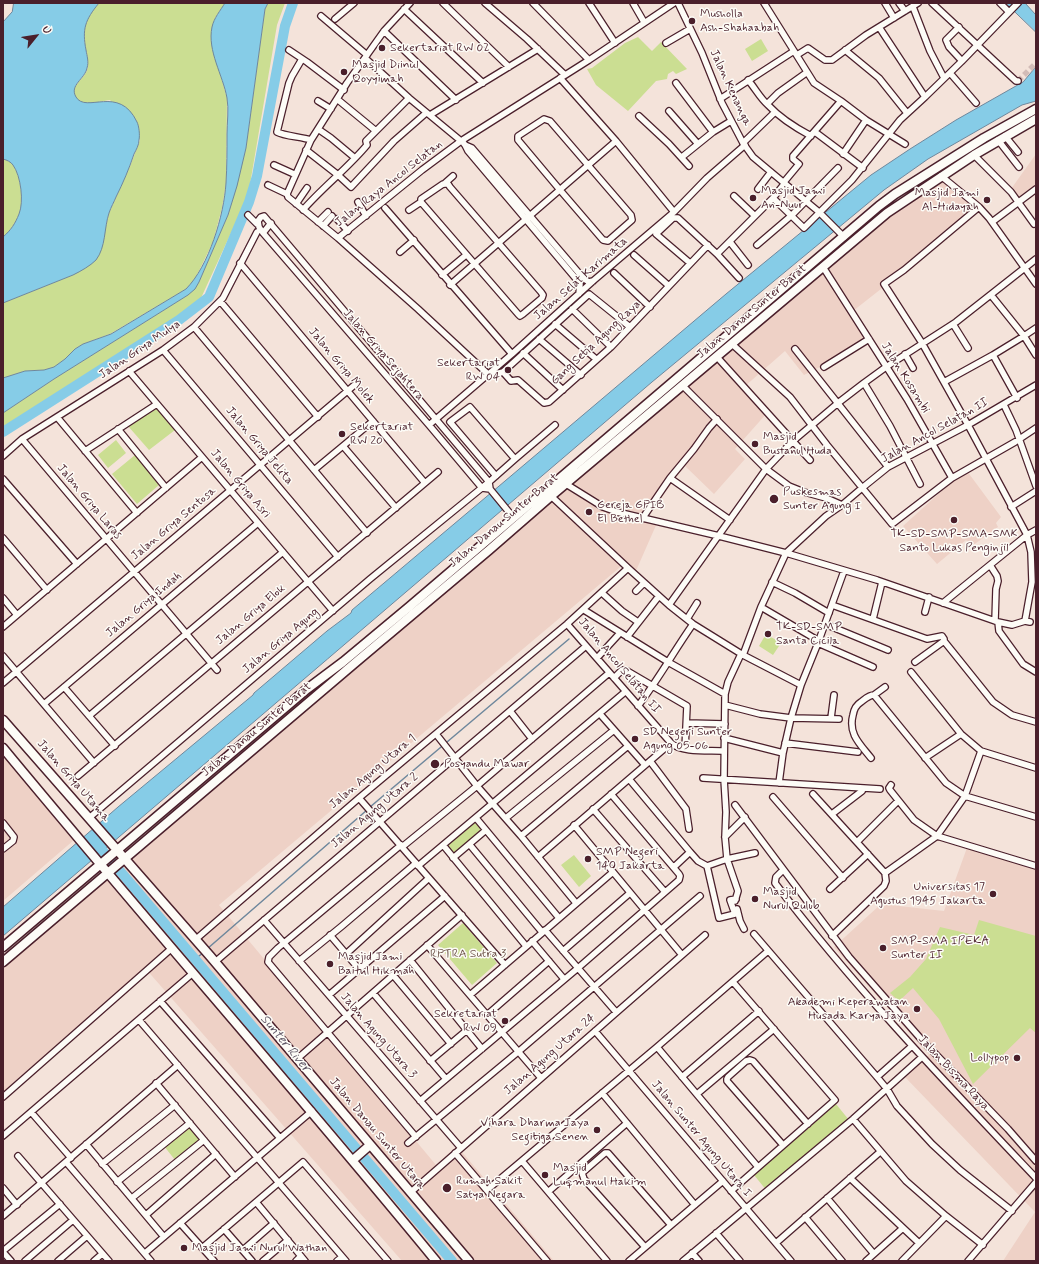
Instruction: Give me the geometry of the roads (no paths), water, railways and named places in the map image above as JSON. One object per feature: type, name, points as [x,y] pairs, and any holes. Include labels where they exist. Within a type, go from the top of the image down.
[{"type":"main road","name":"Jalan Danau Sunter Barat","points":[[3,947],[100,862],[116,852],[307,689],[490,550],[551,496],[684,386],[717,356],[887,213],[984,138],[1036,108]]},
{"type":"main road","name":"Jalan Danau Sunter Barat","points":[[3,962],[110,872],[412,610],[511,514],[643,408],[841,235],[895,194],[974,155],[1036,118]]},
{"type":"main road","points":[[643,408],[649,415]]},
{"type":"main road","name":"Jalan Griya Utama","points":[[3,720],[111,844],[123,860]]},
{"type":"main road","points":[[3,748],[79,840],[110,872],[192,972],[354,1159],[436,1261]]},
{"type":"main road","points":[[228,756],[235,764]]},
{"type":"main road","name":"Jalan Danau Sunter Utara","points":[[123,860],[213,959],[369,1146],[469,1261]]},
{"type":"main road","points":[[354,1159],[369,1146]]},
{"type":"street","points":[[335,19],[354,3]]},
{"type":"street","points":[[268,186],[287,194],[294,174],[311,140],[344,90],[347,83],[384,31],[410,3]]},
{"type":"street","points":[[443,3],[509,67]]},
{"type":"street","points":[[485,3],[538,49],[616,141],[674,215],[708,245],[740,278]]},
{"type":"street","points":[[533,3],[589,60]]},
{"type":"street","points":[[589,3],[615,43]]},
{"type":"street","points":[[633,3],[644,22]]},
{"type":"street","points":[[579,294],[580,284],[577,280],[472,148],[463,141],[674,3]]},
{"type":"street","name":"Jalan Kenanga","points":[[678,3],[702,54],[720,99],[744,144],[753,157],[820,213],[841,235]]},
{"type":"street","points":[[764,3],[806,73],[814,83],[866,120],[905,144]]},
{"type":"street","points":[[885,3],[894,18]]},
{"type":"street","points":[[899,3],[905,11]]},
{"type":"street","points":[[932,3],[1016,81],[1018,81]]},
{"type":"street","points":[[1000,3],[1010,10]]},
{"type":"street","points":[[773,198],[804,228],[863,168],[900,120],[950,73],[1018,3]]},
{"type":"street","points":[[720,99],[748,80],[795,53],[808,48],[825,60],[830,61],[879,26],[916,5],[930,51],[944,78]]},
{"type":"street","points":[[404,9],[483,83]]},
{"type":"street","name":"Jalan Raya Ancol Selatan","points":[[287,194],[288,197],[296,204],[338,238],[422,170],[463,141],[409,98],[320,16]]},
{"type":"street","points":[[879,26],[925,97]]},
{"type":"street","points":[[959,27],[946,40],[949,47],[962,61]]},
{"type":"street","points":[[666,43],[690,29]]},
{"type":"street","points":[[384,31],[456,100]]},
{"type":"street","points":[[306,150],[338,175],[348,186],[352,186],[394,141],[428,114],[456,100],[538,49]]},
{"type":"street","points":[[289,50],[344,90]]},
{"type":"street","points":[[845,50],[879,78],[907,113]]},
{"type":"street","points":[[302,58],[289,83],[277,132],[301,136],[311,140]]},
{"type":"street","points":[[767,104],[778,93],[806,73]]},
{"type":"street","points":[[950,73],[976,103]]},
{"type":"street","points":[[748,80],[767,104],[788,122],[813,134],[863,168]]},
{"type":"street","points":[[676,83],[713,132]]},
{"type":"street","points":[[303,210],[355,158],[367,145],[366,141],[409,98]]},
{"type":"street","points":[[337,100],[376,131]]},
{"type":"street","points":[[318,101],[331,110]]},
{"type":"street","points":[[717,254],[773,198],[799,164],[793,159],[793,156],[841,101]]},
{"type":"street","points":[[669,111],[698,144]]},
{"type":"street","name":"Jalan Selat Karimata","points":[[429,425],[490,374],[593,281],[674,215],[706,179],[744,144],[775,112]]},
{"type":"street","points":[[639,116],[689,166]]},
{"type":"street","points":[[546,118],[589,165],[631,215],[632,220],[608,241],[605,241],[560,190],[518,140],[518,136],[546,118]]},
{"type":"street","points":[[843,154],[866,120]]},
{"type":"street","points":[[682,158],[713,132],[731,121]]},
{"type":"street","points":[[318,129],[355,158]]},
{"type":"street","points":[[1002,138],[1018,152]]},
{"type":"street","points":[[1002,138],[1019,167]]},
{"type":"street","points":[[450,285],[616,141]]},
{"type":"street","points":[[974,155],[1011,192],[1034,224]]},
{"type":"street","points":[[274,166],[294,174]]},
{"type":"street","points":[[757,245],[792,215],[838,168]]},
{"type":"street","points":[[758,189],[772,172]]},
{"type":"street","points":[[938,174],[979,207],[992,222],[1036,284]]},
{"type":"street","points":[[409,210],[453,176]]},
{"type":"street","points":[[421,202],[520,316],[543,295],[448,184],[443,184]]},
{"type":"street","points":[[296,204],[307,188]]},
{"type":"street","points":[[992,222],[1018,202],[1035,192]]},
{"type":"street","points":[[734,196],[755,216]]},
{"type":"street","points":[[358,202],[366,216]]},
{"type":"street","points":[[566,484],[603,507],[617,512],[786,553],[929,597],[997,623],[1012,625],[1027,621],[1032,582],[1031,552],[1027,535],[922,343],[884,284],[904,270],[979,207]]},
{"type":"street","points":[[385,208],[414,240],[450,285],[512,354]]},
{"type":"street","points":[[674,215],[656,234],[690,263]]},
{"type":"street","name":"Jalan Griya Sejahtera","points":[[248,216],[258,224],[263,233],[482,488]]},
{"type":"street","points":[[258,224],[258,220],[264,216],[271,223],[263,233]]},
{"type":"street","points":[[320,224],[332,216],[348,231]]},
{"type":"street","points":[[527,218],[584,280],[589,282],[593,281]]},
{"type":"street","name":"Jalan Griya Sejahtera","points":[[271,223],[489,482]]},
{"type":"street","name":"Jalan Griya Mulya","points":[[3,456],[22,439],[162,350],[194,327],[223,298],[257,232]]},
{"type":"street","points":[[338,238],[490,374],[503,372],[589,294],[630,327]]},
{"type":"street","points":[[400,252],[414,240]]},
{"type":"street","points":[[730,242],[748,264]]},
{"type":"street","name":"Gang Setia Agung Raya","points":[[503,372],[511,381],[518,380],[544,403],[549,402],[611,347],[708,245]]},
{"type":"street","points":[[442,275],[466,255]]},
{"type":"street","points":[[634,255],[669,286]]},
{"type":"street","points":[[669,606],[766,469],[793,441],[864,383],[905,354],[952,324],[1036,260]]},
{"type":"street","name":"Jalan Griya Molek","points":[[240,263],[425,483]]},
{"type":"street","name":"Jalan Kosambi","points":[[823,267],[907,399],[952,478]]},
{"type":"street","points":[[614,273],[650,307]]},
{"type":"street","points":[[990,295],[1024,336],[1036,355]]},
{"type":"street","points":[[220,301],[318,417]]},
{"type":"street","points":[[572,309],[611,347]]},
{"type":"street","points":[[555,324],[596,360]]},
{"type":"street","points":[[952,324],[968,348]]},
{"type":"street","points":[[194,327],[367,533]]},
{"type":"street","points":[[944,382],[992,356],[1036,328]]},
{"type":"street","points":[[539,339],[580,375]]},
{"type":"street","points":[[824,367],[869,339]]},
{"type":"street","points":[[732,344],[790,397],[827,445],[892,524],[952,478],[1036,428]]},
{"type":"street","points":[[795,349],[888,467]]},
{"type":"street","name":"Jalan Griya Jelita","points":[[162,350],[338,557]]},
{"type":"street","points":[[523,353],[563,390]]},
{"type":"street","points":[[905,354],[914,368]]},
{"type":"street","points":[[717,356],[810,460]]},
{"type":"street","points":[[992,356],[1017,398]]},
{"type":"street","name":"Jalan Griya Asri","points":[[129,371],[333,611]]},
{"type":"street","name":"Jalan Griya Sentosa","points":[[3,683],[358,382]]},
{"type":"street","points":[[864,383],[890,426],[920,484]]},
{"type":"street","name":"Jalan Ancol Selatan II","points":[[736,899],[738,891],[727,859],[725,838],[725,694],[728,682],[742,654],[761,607],[786,553],[826,516],[842,505],[888,467],[1017,398],[1036,385]]},
{"type":"street","points":[[684,386],[766,469],[789,486],[842,505]]},
{"type":"street","points":[[85,451],[157,404]]},
{"type":"street","points":[[1004,405],[1019,439],[1036,486]]},
{"type":"street","points":[[496,476],[450,422],[470,407],[514,459]]},
{"type":"street","points":[[57,417],[137,513]]},
{"type":"street","points":[[642,519],[670,478],[717,419]]},
{"type":"street","points":[[314,470],[373,421]]},
{"type":"street","points":[[511,514],[491,491],[489,482],[555,425]]},
{"type":"street","points":[[118,429],[166,488]]},
{"type":"street","name":"Jalan Griya Laras","points":[[22,439],[217,670]]},
{"type":"street","points":[[343,446],[396,508]]},
{"type":"street","points":[[3,627],[202,457]]},
{"type":"street","name":"Jalan Griya Elok","points":[[78,776],[438,472]]},
{"type":"street","points":[[670,478],[730,520]]},
{"type":"street","points":[[3,479],[77,564]]},
{"type":"street","name":"Jalan Griya Agung","points":[[91,821],[333,611],[489,482]]},
{"type":"street","points":[[482,488],[491,491]]},
{"type":"street","points":[[1011,507],[1036,491]]},
{"type":"street","points":[[551,496],[669,606],[693,624],[742,654],[801,684]]},
{"type":"street","name":"Jalan Griya Indah","points":[[44,704],[258,523]]},
{"type":"street","points":[[944,603],[1027,535],[1036,530]]},
{"type":"street","points":[[3,538],[47,590]]},
{"type":"street","points":[[89,716],[283,552]]},
{"type":"street","points":[[990,565],[997,576],[998,581],[996,589],[997,623],[999,631],[1023,664],[1036,672]]},
{"type":"street","name":"Jalan Ancol Selatan II","points":[[628,568],[567,624],[625,692],[674,746],[685,749],[724,751]]},
{"type":"street","points":[[780,783],[785,743],[801,684],[819,642],[844,571]]},
{"type":"street","points":[[772,582],[795,593],[829,614]]},
{"type":"street","points":[[873,619],[882,582]]},
{"type":"street","points":[[636,591],[644,583]]},
{"type":"street","points":[[602,593],[622,611],[638,622]]},
{"type":"street","points":[[627,637],[659,596]]},
{"type":"street","points":[[925,612],[929,597]]},
{"type":"street","points":[[3,598],[17,615]]},
{"type":"street","points":[[687,619],[698,604]]},
{"type":"street","points":[[832,605],[927,639],[942,636],[944,641],[993,702],[1012,715],[1036,722]]},
{"type":"street","points":[[761,607],[819,642],[873,667]]},
{"type":"street","points":[[584,610],[668,662],[725,694]]},
{"type":"street","name":"Jalan Agung Utara 1","points":[[198,942],[359,798],[438,736],[567,624]]},
{"type":"street","points":[[638,706],[653,686],[676,648],[693,624]]},
{"type":"street","points":[[825,624],[888,650]]},
{"type":"street","points":[[597,658],[620,633]]},
{"type":"street","points":[[915,662],[944,641]]},
{"type":"street","name":"Jalan Agung Utara 2","points":[[213,959],[264,920],[586,646]]},
{"type":"street","points":[[3,656],[94,763]]},
{"type":"street","points":[[614,678],[622,670],[625,670],[687,706],[685,749]]},
{"type":"street","points":[[911,672],[961,734],[981,751],[1036,768]]},
{"type":"street","points":[[416,1137],[268,962],[269,957],[401,846],[477,786],[609,673]]},
{"type":"street","points":[[64,687],[115,746]]},
{"type":"street","points":[[871,758],[852,733],[851,721],[854,709],[858,704],[885,687]]},
{"type":"street","points":[[299,961],[417,864],[476,818],[625,692]]},
{"type":"street","points":[[831,718],[834,695]]},
{"type":"street","points":[[874,695],[946,783],[965,796],[1036,817]]},
{"type":"street","points":[[725,705],[760,714],[791,718],[839,719]]},
{"type":"street","points":[[510,711],[532,739]]},
{"type":"street","points":[[600,714],[645,765]]},
{"type":"street","points":[[687,723],[725,724]]},
{"type":"street","points":[[506,818],[614,730]]},
{"type":"street","points":[[925,758],[961,734]]},
{"type":"street","points":[[438,736],[477,786],[506,818],[576,903]]},
{"type":"street","points":[[724,738],[783,753]]},
{"type":"street","points":[[538,857],[671,743]]},
{"type":"street","points":[[785,743],[858,752]]},
{"type":"street","points":[[521,836],[628,746]]},
{"type":"street","points":[[885,873],[937,836],[965,796],[981,751]]},
{"type":"street","points":[[650,761],[686,809],[689,830]]},
{"type":"street","points":[[703,778],[880,789]]},
{"type":"street","points":[[629,779],[698,861],[707,866],[719,918],[735,914],[730,900],[736,899],[735,902],[740,921],[744,929]]},
{"type":"street","points":[[891,785],[889,788],[890,790],[914,820],[937,836],[1036,866]]},
{"type":"street","points":[[832,814],[862,791]]},
{"type":"street","points":[[420,1101],[578,968],[678,880],[680,876],[674,867],[611,794]]},
{"type":"street","points":[[813,794],[885,873],[886,881],[884,886],[832,936]]},
{"type":"street","points":[[773,797],[843,878]]},
{"type":"street","points":[[359,798],[505,965]]},
{"type":"street","points":[[857,842],[898,800]]},
{"type":"street","points":[[736,805],[840,946],[921,1039],[1008,1129],[1036,1161]]},
{"type":"street","points":[[593,809],[665,892]]},
{"type":"street","points":[[725,838],[745,817]]},
{"type":"street","points":[[476,818],[559,918]]},
{"type":"street","points":[[3,823],[14,837],[13,841],[3,849]]},
{"type":"street","points":[[574,825],[682,955]]},
{"type":"street","points":[[454,858],[486,830]]},
{"type":"street","points":[[443,845],[526,946]]},
{"type":"street","points":[[470,845],[616,1012]]},
{"type":"street","points":[[674,867],[690,852]]},
{"type":"street","points":[[707,866],[727,859],[755,854]]},
{"type":"street","points":[[830,889],[868,854]]},
{"type":"street","name":"Jalan Bisma Raya","points":[[783,870],[776,877],[775,883],[830,953],[922,1057],[1036,1178]]},
{"type":"street","points":[[470,995],[613,872]]},
{"type":"street","points":[[346,954],[429,878]]},
{"type":"street","points":[[563,950],[630,893]]},
{"type":"street","points":[[329,995],[444,896]]},
{"type":"street","points":[[408,1143],[518,1052],[700,896]]},
{"type":"street","points":[[297,1059],[462,915]]},
{"type":"street","name":"Jalan Agung Utara 3","points":[[264,920],[460,1148]]},
{"type":"street","points":[[754,934],[887,1089],[897,1106],[932,1144],[960,1170],[1012,1211]]},
{"type":"street","points":[[330,935],[359,969]]},
{"type":"street","name":"Jalan Agung Utara 24","points":[[410,1192],[705,935]]},
{"type":"street","points":[[532,941],[564,979]]},
{"type":"street","points":[[427,945],[541,1078]]},
{"type":"street","points":[[3,1097],[172,948]]},
{"type":"street","points":[[487,1190],[657,1048],[768,951]]},
{"type":"street","points":[[410,960],[482,1049]]},
{"type":"street","points":[[486,1015],[549,961]]},
{"type":"street","points":[[3,1136],[139,1020],[192,972]]},
{"type":"street","points":[[393,975],[451,1044]]},
{"type":"street","points":[[731,1190],[835,1100],[733,982]]},
{"type":"street","points":[[373,993],[446,1079]]},
{"type":"street","points":[[160,1001],[280,1138]]},
{"type":"street","points":[[682,1077],[759,1011]]},
{"type":"street","points":[[139,1020],[344,1259],[337,1261]]},
{"type":"street","points":[[696,1094],[774,1029]]},
{"type":"street","points":[[430,1061],[467,1030]]},
{"type":"street","name":"Jalan Sunter Agung Utara I","points":[[595,1031],[791,1261]]},
{"type":"street","points":[[877,1077],[912,1046]]},
{"type":"street","points":[[657,1048],[758,1167]]},
{"type":"street","points":[[683,1261],[853,1119],[922,1057]]},
{"type":"street","points":[[783,1145],[727,1082],[728,1077],[746,1061],[753,1061],[808,1124]]},
{"type":"street","points":[[3,1216],[178,1065]]},
{"type":"street","points":[[156,1083],[235,1177]]},
{"type":"street","points":[[602,1093],[695,1204]]},
{"type":"street","points":[[102,1164],[175,1105]]},
{"type":"street","points":[[145,1253],[312,1111]]},
{"type":"street","points":[[31,1112],[68,1160],[151,1261]]},
{"type":"street","points":[[853,1119],[906,1181],[946,1216],[983,1244]]},
{"type":"street","points":[[117,1182],[190,1123]]},
{"type":"street","points":[[548,1191],[627,1123]]},
{"type":"street","points":[[132,1198],[204,1140]]},
{"type":"street","points":[[86,1144],[164,1237]]},
{"type":"street","points":[[776,1243],[880,1152]]},
{"type":"street","points":[[455,1153],[547,1261]]},
{"type":"street","points":[[645,1247],[582,1176],[582,1172],[585,1169],[605,1153],[608,1153],[671,1225]]},
{"type":"street","points":[[146,1215],[216,1154]]},
{"type":"street","points":[[18,1156],[109,1261]]},
{"type":"street","points":[[522,1161],[606,1261]]},
{"type":"street","points":[[202,1248],[303,1162],[388,1261]]},
{"type":"street","points":[[850,1178],[919,1243]]},
{"type":"street","points":[[629,1261],[723,1181]]},
{"type":"street","points":[[968,1261],[1036,1182]]},
{"type":"street","points":[[3,1188],[17,1205]]},
{"type":"street","points":[[827,1198],[874,1254]]},
{"type":"street","points":[[256,1202],[303,1259],[296,1261]]},
{"type":"street","points":[[10,1261],[3,1252],[60,1204]]},
{"type":"street","points":[[902,1261],[946,1216]]},
{"type":"street","points":[[805,1217],[842,1261]]},
{"type":"street","points":[[25,1261],[73,1220]]},
{"type":"street","points":[[180,1223],[214,1261]]},
{"type":"street","points":[[243,1250],[274,1223]]},
{"type":"street","points":[[866,1261],[903,1228]]},
{"type":"street","points":[[224,1229],[252,1261]]},
{"type":"street","points":[[716,1233],[740,1261]]},
{"type":"street","points":[[58,1261],[87,1236]]},
{"type":"street","points":[[263,1261],[288,1240]]},
{"type":"street","points":[[692,1253],[699,1261]]},
{"type":"street","points":[[94,1261],[102,1254]]},
{"type":"water","points":[[14,3],[99,3],[90,15],[86,25],[84,36],[88,66],[86,72],[76,85],[74,93],[81,101],[87,103],[112,102],[121,104],[130,111],[137,122],[139,128],[139,142],[126,176],[109,213],[102,249],[96,260],[73,275],[3,303],[3,237],[11,229],[21,209],[21,189],[16,170],[11,163],[3,159],[3,22],[12,12]]},
{"type":"water","points":[[225,3],[268,3],[265,9],[246,148],[237,186],[228,215],[199,282],[195,289],[188,295],[54,379],[3,413],[3,378],[25,371],[44,370],[54,367],[83,344],[111,334],[186,289],[202,267],[219,225],[225,196],[228,102],[213,54],[211,36],[214,21]]},
{"type":"water","points":[[1006,3],[1025,3],[1036,15],[1036,32]]},
{"type":"water","points":[[1036,67],[1036,101],[1022,105],[928,159],[884,190],[652,382],[3,936],[3,907],[118,807],[253,695],[327,631],[351,613],[352,610],[726,294],[871,175],[956,120],[1023,82]]},
{"type":"waterway","points":[[3,432],[179,320],[209,297],[249,202],[257,176],[285,26],[293,3]]},
{"type":"waterway","points":[[370,807],[569,639]]},
{"type":"waterway","points":[[207,949],[367,810]]},
{"type":"waterway","name":"Sunter River","points":[[97,844],[452,1261]]},
{"type":"waterway","points":[[195,959],[203,953]]},
{"type":"tunnel","points":[[1018,81],[1036,63]]},
{"type":"place","name":"Musholla Ash-Shahaabah","points":[[692,21]]},
{"type":"place","name":"Sekertariat RW 02","points":[[382,48]]},
{"type":"place","name":"Masjid Diinul Qoyyimah","points":[[344,72]]},
{"type":"place","name":"Masjid Jami An-Nuur","points":[[753,198]]},
{"type":"place","name":"Masjid Jami Al-Hidayah","points":[[987,200]]},
{"type":"place","name":"Sekertariat RW 04","points":[[508,370]]},
{"type":"place","name":"Sekertariat RW 20","points":[[342,434]]},
{"type":"place","name":"Masjid Bustanul Huda","points":[[755,444]]},
{"type":"place","name":"Puskesmas Sunter Agung I","points":[[774,499]]},
{"type":"place","name":"Gereja GPIB El Bethel","points":[[589,512]]},
{"type":"place","name":"TK-SD-SMP-SMA-SMK Santo Lukas Penginjil","points":[[954,520]]},
{"type":"place","name":"TK-SD-SMP Santa Cicila","points":[[768,634]]},
{"type":"place","name":"SD Negeri Sunter Agung 05-06","points":[[635,739]]},
{"type":"place","name":"Posyandu Mawar","points":[[435,764]]},
{"type":"place","name":"SMP Negeri 140 Jakarta","points":[[588,859]]},
{"type":"place","name":"Universitas 17 Agustus 1945 Jakarta","points":[[993,894]]},
{"type":"place","name":"Masjid Nurul Qulub","points":[[755,899]]},
{"type":"place","name":"SMP-SMA IPEKA Sunter II","points":[[883,948]]},
{"type":"place","name":"Masjid Jami Baitul Hikmah","points":[[330,964]]},
{"type":"place","name":"Akademi Keperawatan Husada Karya Jaya","points":[[917,1009]]},
{"type":"place","name":"Sekretariat RW 09","points":[[505,1021]]},
{"type":"place","name":"Lollypop","points":[[1017,1058]]},
{"type":"place","name":"Vihara Dharma Jaya Segitiga Senen","points":[[597,1130]]},
{"type":"place","name":"Masjid Luqmanul Hakim","points":[[545,1175]]},
{"type":"place","name":"Rumah Sakit Satya Negara","points":[[447,1188]]},
{"type":"place","name":"Masjid Jami Nurul Wathan","points":[[184,1248]]},
{"type":"park label","name":"RPTRA Sutra 3","points":[[468,954]]}]
